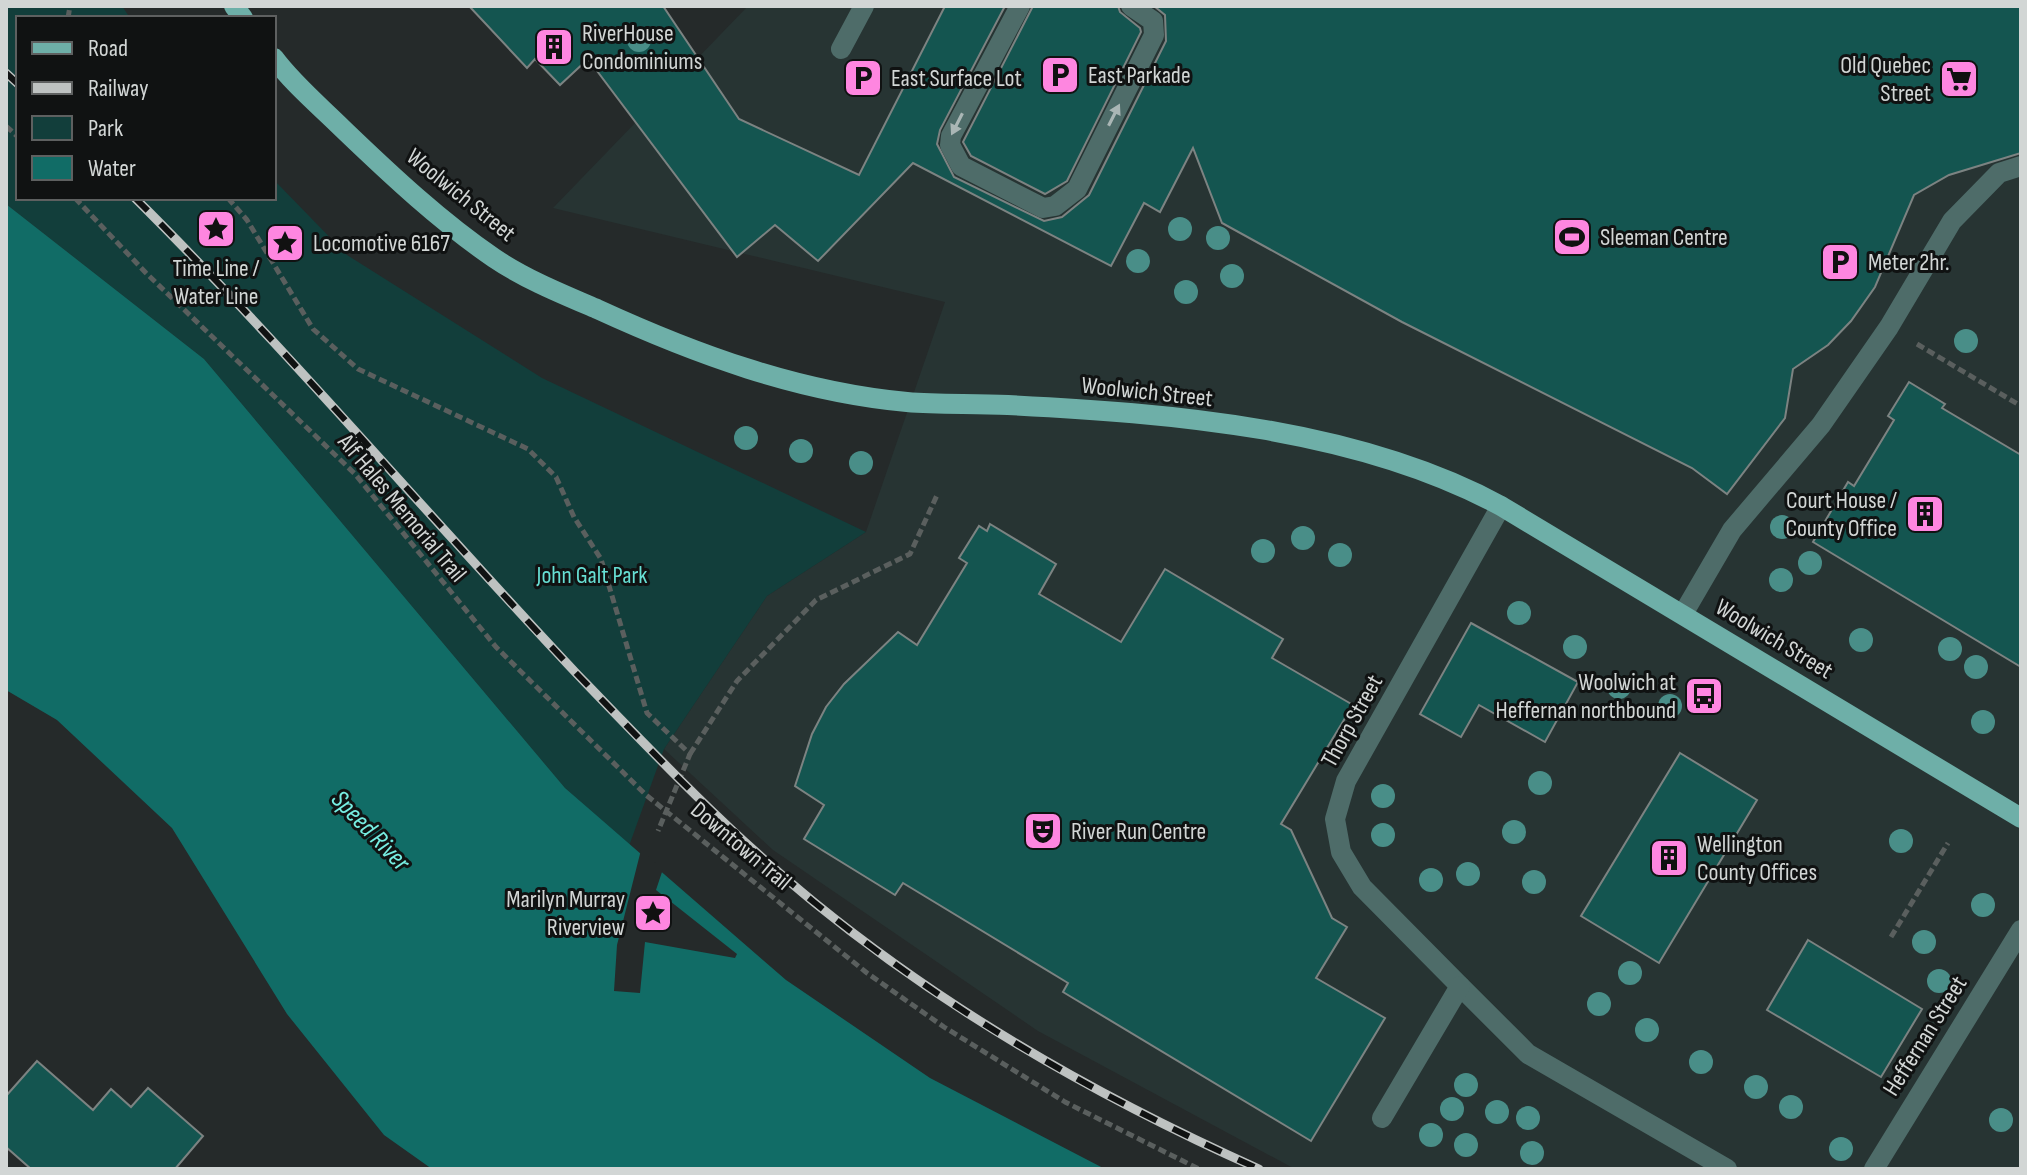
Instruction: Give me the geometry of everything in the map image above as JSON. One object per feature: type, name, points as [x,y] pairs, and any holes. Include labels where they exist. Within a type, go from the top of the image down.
[{"type":"main road","name":"Woolwich Street","points":[[276,60],[348,133],[444,222],[497,260],[559,292],[705,355],[830,389],[906,402],[1109,414],[1302,437],[1385,456],[1456,482],[1501,506],[2021,818]]},
{"type":"street","points":[[841,49],[864,6]]},
{"type":"street","points":[[1020,6],[951,136],[950,145],[961,166],[1043,208],[1055,206],[1077,189],[1154,35],[1153,21],[1131,6]]},
{"type":"street","points":[[1683,614],[1732,530],[1821,425],[1889,327],[1952,221],[1999,173],[2021,166]]},
{"type":"street","name":"Thorp Street","points":[[1501,506],[1346,781],[1335,819],[1341,852],[1362,887],[1528,1054],[1727,1169]]},
{"type":"street","name":"Heffernan Street","points":[[1874,1169],[2021,930]]},
{"type":"street","points":[[1382,1118],[1460,986]]},
{"type":"path","name":"Alf Hales Memorial Trail","points":[[77,200],[146,273],[355,474],[496,647],[602,754],[646,795],[666,808]]},
{"type":"path","points":[[230,200],[247,220],[313,329],[358,369],[528,449],[556,477],[574,517],[601,559],[647,713],[690,754]]},
{"type":"path","points":[[1889,327],[2021,406]]},
{"type":"path","name":"Downtown Trail","points":[[938,493],[910,554],[816,600],[737,681],[690,754],[666,808],[867,973],[944,1027],[1065,1102],[1199,1169]]},
{"type":"path","points":[[658,831],[666,808]]},
{"type":"path","points":[[1891,937],[1948,843]]},
{"type":"shaded area","points":[[748,6],[2021,6],[2021,1169],[1295,1169],[1038,1031],[773,850],[664,749],[767,596],[866,532],[945,302],[553,208]]},
{"type":"green space","name":"John Galt Park","points":[[6,6],[122,6],[129,16],[16,16],[16,200],[276,200],[276,182],[347,255],[542,378],[866,532],[767,596],[664,749],[629,846],[565,788],[204,359],[6,204]]},
{"type":"water","name":"Speed River","points":[[6,204],[204,359],[565,788],[786,980],[930,1078],[1105,1169],[432,1169],[384,1135],[287,1014],[172,828],[57,720],[6,690]]},
{"type":"pier","name":"Marilyn Murray Riverview","points":[[641,850],[663,869],[656,890],[737,954],[735,958],[645,942],[640,993],[614,991],[617,945]]},
{"type":"building","name":"Sleeman Centre","points":[[469,6],[663,6],[739,119],[859,175],[945,6],[1005,6],[940,130],[937,144],[954,177],[1044,221],[1062,217],[1089,195],[1166,41],[1165,15],[1154,6],[2021,6],[2021,153],[1949,175],[1914,195],[1875,287],[1851,321],[1828,345],[1793,369],[1785,418],[1727,494],[1692,468],[1402,322],[1222,223],[1193,148],[1160,212],[1144,203],[1111,266],[913,163],[818,261],[775,225],[737,257],[588,59],[560,85],[535,59],[527,68]]},
{"type":"building","points":[[1033,6],[1118,6],[1120,12],[1141,32],[1067,181],[1045,194],[971,156],[963,142]]},
{"type":"building","name":"Court House / County Office","points":[[1909,382],[1945,404],[1942,408],[2021,455],[2021,667],[1813,542],[1848,482],[1854,486],[1894,420],[1888,416]]},
{"type":"building","name":"River Run Centre","points":[[990,524],[1056,564],[1039,594],[1121,642],[1165,569],[1283,639],[1272,658],[1353,705],[1281,824],[1291,830],[1332,918],[1347,927],[1316,978],[1385,1018],[1311,1141],[1063,992],[1068,983],[903,883],[895,895],[804,839],[824,805],[795,786],[812,734],[826,707],[844,684],[898,632],[917,645],[967,563],[959,558],[979,526],[987,531]]},
{"type":"building","points":[[1471,623],[1578,682],[1545,742],[1479,705],[1461,737],[1420,714]]},
{"type":"building","name":"Wellington County Offices","points":[[1680,753],[1757,800],[1659,963],[1581,916]]},
{"type":"building","name":"Wellington County Offices","points":[[1808,940],[1922,1009],[1881,1077],[1767,1010]]},
{"type":"building","points":[[37,1061],[93,1110],[111,1089],[131,1107],[148,1088],[203,1136],[175,1169],[31,1169],[6,1147],[6,1096]]},
{"type":"railway","points":[[6,73],[16,82]]},
{"type":"railway","points":[[137,200],[248,314],[576,673],[692,791],[783,876],[919,981],[1028,1051],[1142,1113],[1259,1169]]},
{"type":"place","name":"RiverHouse Condominiums","points":[[554,47]]},
{"type":"place","name":"East Parkade","points":[[1060,75]]},
{"type":"place","name":"East Surface Lot","points":[[863,78]]},
{"type":"place","name":"Old Quebec Street","points":[[1959,79]]},
{"type":"place","name":"Time Line / Water Line","points":[[216,229]]},
{"type":"place","name":"Sleeman Centre","points":[[1572,237]]},
{"type":"place","name":"Locomotive 6167","points":[[285,243]]},
{"type":"place","name":"Meter 2hr.","points":[[1840,262]]},
{"type":"place","name":"Court House / County Office","points":[[1925,514]]},
{"type":"place","name":"Woolwich at Heffernan northbound","points":[[1704,696]]},
{"type":"place","name":"River Run Centre","points":[[1043,831]]},
{"type":"place","name":"Wellington County Offices","points":[[1669,858]]},
{"type":"place","name":"Marilyn Murray Riverview","points":[[653,913]]}]
